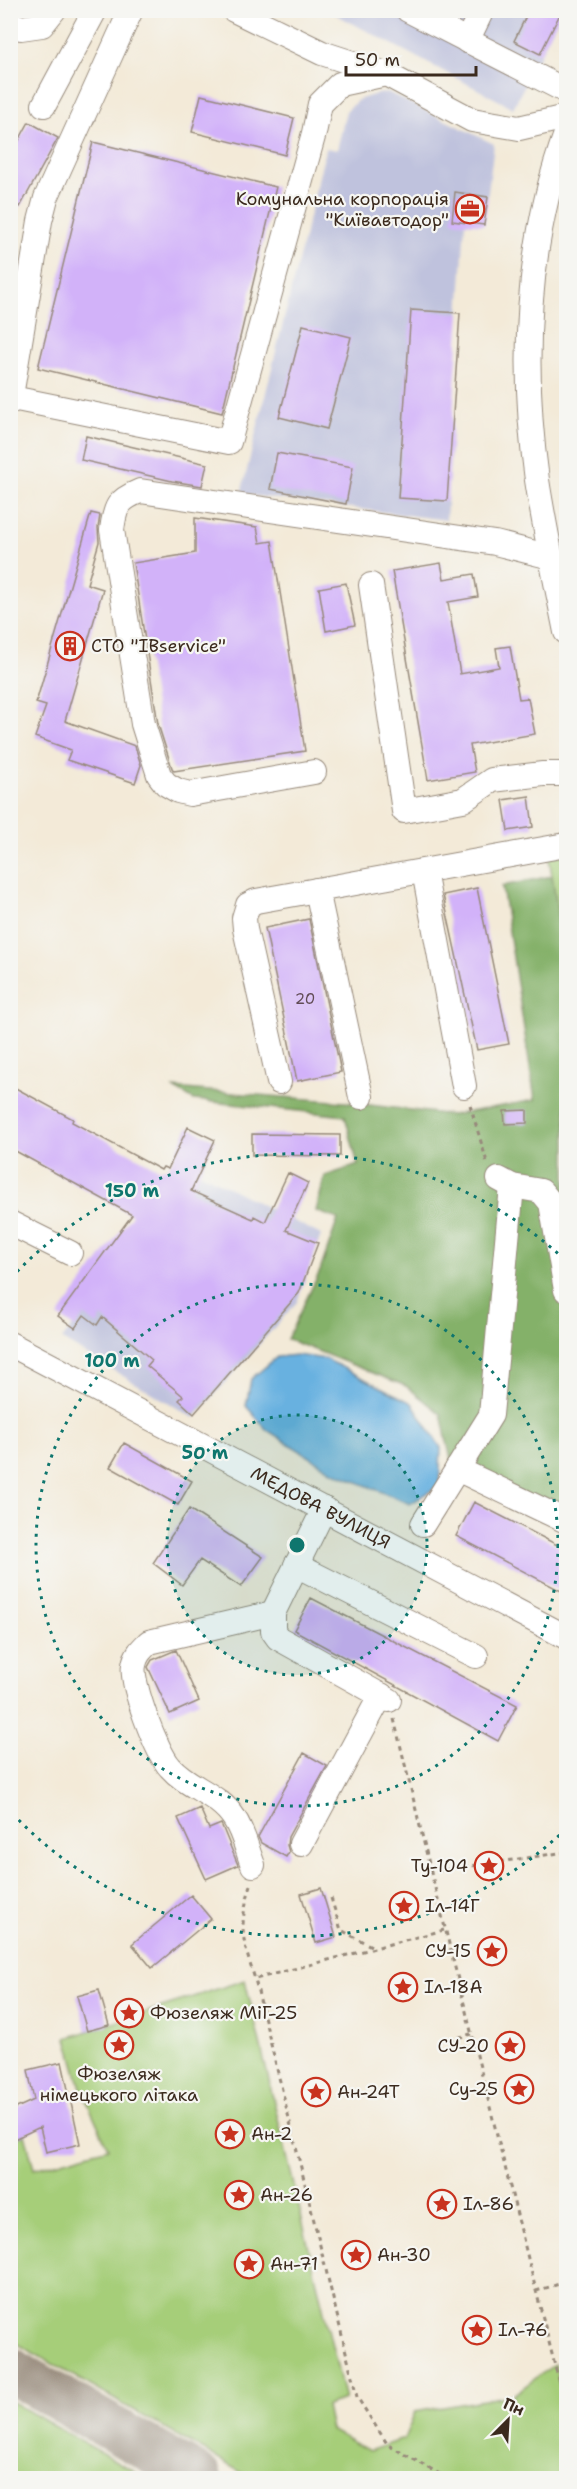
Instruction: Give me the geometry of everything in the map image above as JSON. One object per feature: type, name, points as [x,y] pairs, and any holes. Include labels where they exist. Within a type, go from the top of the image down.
[{"type":"street","points":[[10,23],[21,28],[42,25],[54,10]]},
{"type":"street","points":[[44,105],[95,10]]},
{"type":"street","points":[[131,10],[46,198],[40,221],[11,400],[229,442],[320,104],[340,84],[386,74]]},
{"type":"street","points":[[234,10],[322,53],[386,74],[472,120],[519,128],[567,117]]},
{"type":"street","points":[[408,10],[567,91]]},
{"type":"street","points":[[467,41],[482,10]]},
{"type":"street","points":[[567,134],[552,180],[533,273],[529,344],[530,411],[536,469],[567,632]]},
{"type":"street","points":[[314,772],[190,794],[178,791],[166,784],[159,775],[143,724],[112,530],[114,511],[124,497],[140,491],[495,543],[551,557]]},
{"type":"street","points":[[370,585],[404,811],[463,800],[492,780],[543,774],[567,774]]},
{"type":"street","points":[[279,1082],[244,918],[248,905],[256,901],[567,845]]},
{"type":"street","points":[[424,871],[464,1086]]},
{"type":"street","points":[[317,890],[361,1097]]},
{"type":"street","points":[[423,1524],[491,1416],[506,1182],[541,1191],[551,1203],[567,1290]]},
{"type":"street","points":[[10,1223],[70,1253]]},
{"type":"street","name":"МЕДОВА ВУЛИЦЯ","points":[[10,1344],[567,1637]]},
{"type":"street","points":[[457,1469],[567,1521]]},
{"type":"street","points":[[302,1844],[385,1697],[278,1638],[273,1631],[271,1622],[273,1613],[324,1509]]},
{"type":"street","points":[[296,1565],[476,1656]]},
{"type":"street","points":[[253,1865],[235,1819],[220,1802],[169,1767],[158,1750],[133,1681],[134,1665],[139,1651],[149,1642],[273,1613]]},
{"type":"path","points":[[464,1086],[487,1161],[506,1182]]},
{"type":"path","points":[[385,1697],[560,2386],[567,2390]]},
{"type":"path","points":[[431,1872],[567,1852]]},
{"type":"path","points":[[253,1865],[252,1883],[242,1923],[243,1945],[255,1980],[357,2397],[388,2445],[447,2478]]},
{"type":"path","points":[[331,1898],[341,1930],[374,1948]]},
{"type":"path","points":[[255,1980],[444,1930]]},
{"type":"path","points":[[450,2040],[471,2034]]},
{"type":"path","points":[[536,2291],[567,2282]]},
{"type":"shaded area","points":[[329,11],[562,11],[513,108]]},
{"type":"shaded area","points":[[389,93],[494,144],[484,225],[465,223],[446,520],[241,494],[326,148],[337,150],[346,111],[358,100],[376,94]]},
{"type":"shaded area","points":[[197,1171],[321,1235],[297,1302],[194,1418],[62,1340]]},
{"type":"green space","points":[[566,854],[566,964],[549,857]]},
{"type":"green space","points":[[552,876],[566,971],[566,1515],[451,1460],[441,1414],[406,1386],[287,1339],[320,1271],[338,1219],[316,1211],[325,1176],[358,1165],[345,1116],[194,1100],[173,1088],[345,1102],[452,1115],[535,1100],[502,886]]},
{"type":"green space","points":[[245,1980],[345,2400],[326,2406],[331,2430],[369,2451],[404,2439],[415,2412],[513,2395],[555,2364],[560,2386],[566,2390],[566,2478],[251,2478],[11,2340],[10,2141],[25,2134],[34,2169],[108,2148],[81,2088],[67,2038]]},
{"type":"green space","points":[[11,2401],[146,2478],[11,2478]]},
{"type":"water","points":[[296,1355],[326,1359],[412,1403],[441,1448],[439,1486],[410,1504],[332,1471],[267,1430],[246,1406],[251,1379],[277,1357]]},
{"type":"building","points":[[529,10],[562,10],[540,54],[514,41]]},
{"type":"building","points":[[201,95],[294,118],[285,155],[192,132]]},
{"type":"building","points":[[29,122],[58,138],[20,207],[10,202],[10,157]]},
{"type":"building","points":[[93,142],[276,187],[222,413],[38,368]]},
{"type":"building","name":"Комунальна корпорація \"Київавтодор\"","points":[[455,192],[488,197],[484,225],[452,221]]},
{"type":"building","points":[[411,310],[460,313],[447,501],[398,498]]},
{"type":"building","points":[[303,325],[351,337],[327,429],[279,417]]},
{"type":"building","points":[[86,436],[207,464],[202,486],[81,460]]},
{"type":"building","points":[[277,453],[353,467],[346,504],[270,489]]},
{"type":"building","points":[[91,513],[100,515],[99,542],[87,584],[103,589],[65,721],[135,746],[141,765],[135,783],[67,760],[71,750],[35,737],[46,706],[36,703]]},
{"type":"building","points":[[195,518],[257,527],[260,543],[272,541],[305,751],[174,771],[172,768],[158,724],[133,563],[195,553]]},
{"type":"building","points":[[441,563],[444,579],[474,574],[478,597],[448,602],[460,674],[499,667],[496,648],[510,646],[519,699],[528,698],[535,734],[470,745],[475,772],[428,780],[392,571]]},
{"type":"building","points":[[346,583],[355,625],[326,631],[319,588]]},
{"type":"building","points":[[529,796],[533,827],[508,831],[503,800]]},
{"type":"building","points":[[477,888],[509,1044],[477,1050],[443,895]]},
{"type":"building","points":[[309,919],[341,1072],[297,1081],[265,928]]},
{"type":"building","points":[[10,1085],[73,1119],[72,1122],[161,1170],[163,1167],[168,1169],[188,1127],[215,1140],[191,1191],[253,1219],[254,1216],[265,1222],[288,1173],[308,1183],[286,1230],[318,1243],[299,1293],[194,1414],[179,1400],[183,1396],[147,1366],[152,1360],[102,1317],[97,1325],[84,1315],[75,1328],[58,1316],[132,1215],[10,1148]]},
{"type":"building","points":[[527,1110],[527,1123],[505,1124],[504,1111]]},
{"type":"building","points":[[252,1134],[340,1135],[340,1156],[252,1155]]},
{"type":"building","points":[[124,1443],[192,1481],[178,1505],[110,1467]]},
{"type":"building","points":[[474,1502],[567,1550],[567,1594],[456,1536]]},
{"type":"building","points":[[189,1509],[263,1557],[241,1587],[200,1560],[182,1585],[153,1563]]},
{"type":"building","points":[[311,1598],[517,1705],[498,1741],[294,1630]]},
{"type":"building","points":[[176,1650],[199,1701],[170,1714],[148,1667],[152,1660]]},
{"type":"building","points":[[304,1753],[327,1766],[288,1837],[289,1852],[286,1857],[261,1843],[258,1837]]},
{"type":"building","points":[[200,1808],[209,1829],[221,1824],[238,1865],[206,1879],[178,1818]]},
{"type":"building","points":[[321,1888],[336,1937],[316,1943],[301,1894]]},
{"type":"building","points":[[191,1895],[211,1919],[152,1968],[132,1944]]},
{"type":"building","points":[[99,1990],[109,2025],[87,2031],[77,1996]]},
{"type":"building","points":[[62,2062],[80,2144],[46,2152],[40,2127],[10,2141],[10,2111],[34,2100],[28,2070]]},
{"type":"taxiway","points":[[10,2370],[199,2478]]},
{"type":"place","name":"Комунальна корпорація \"Київавтодор\"","points":[[470,209]]},
{"type":"place","name":"СТО \"IBservice\"","points":[[70,646]]},
{"type":"place","name":"Ту-104","points":[[489,1866]]},
{"type":"place","name":"Іл-14Г","points":[[404,1906]]},
{"type":"place","name":"СУ-15","points":[[492,1951]]},
{"type":"place","name":"Іл-18А","points":[[403,1987]]},
{"type":"place","name":"Фюзеляж МіГ-25","points":[[129,2013]]},
{"type":"place","name":"Фюзеляж німецького літака","points":[[119,2045]]},
{"type":"place","name":"СУ-20","points":[[510,2046]]},
{"type":"place","name":"Су-25","points":[[519,2089]]},
{"type":"place","name":"Ан-24Т","points":[[316,2092]]},
{"type":"place","name":"Ан-2","points":[[230,2134]]},
{"type":"place","name":"Ан-26","points":[[239,2195]]},
{"type":"place","name":"Іл-86","points":[[442,2204]]},
{"type":"place","name":"Ан-30","points":[[356,2255]]},
{"type":"place","name":"Ан-71","points":[[249,2264]]},
{"type":"place","name":"Іл-76","points":[[477,2330]]}]
